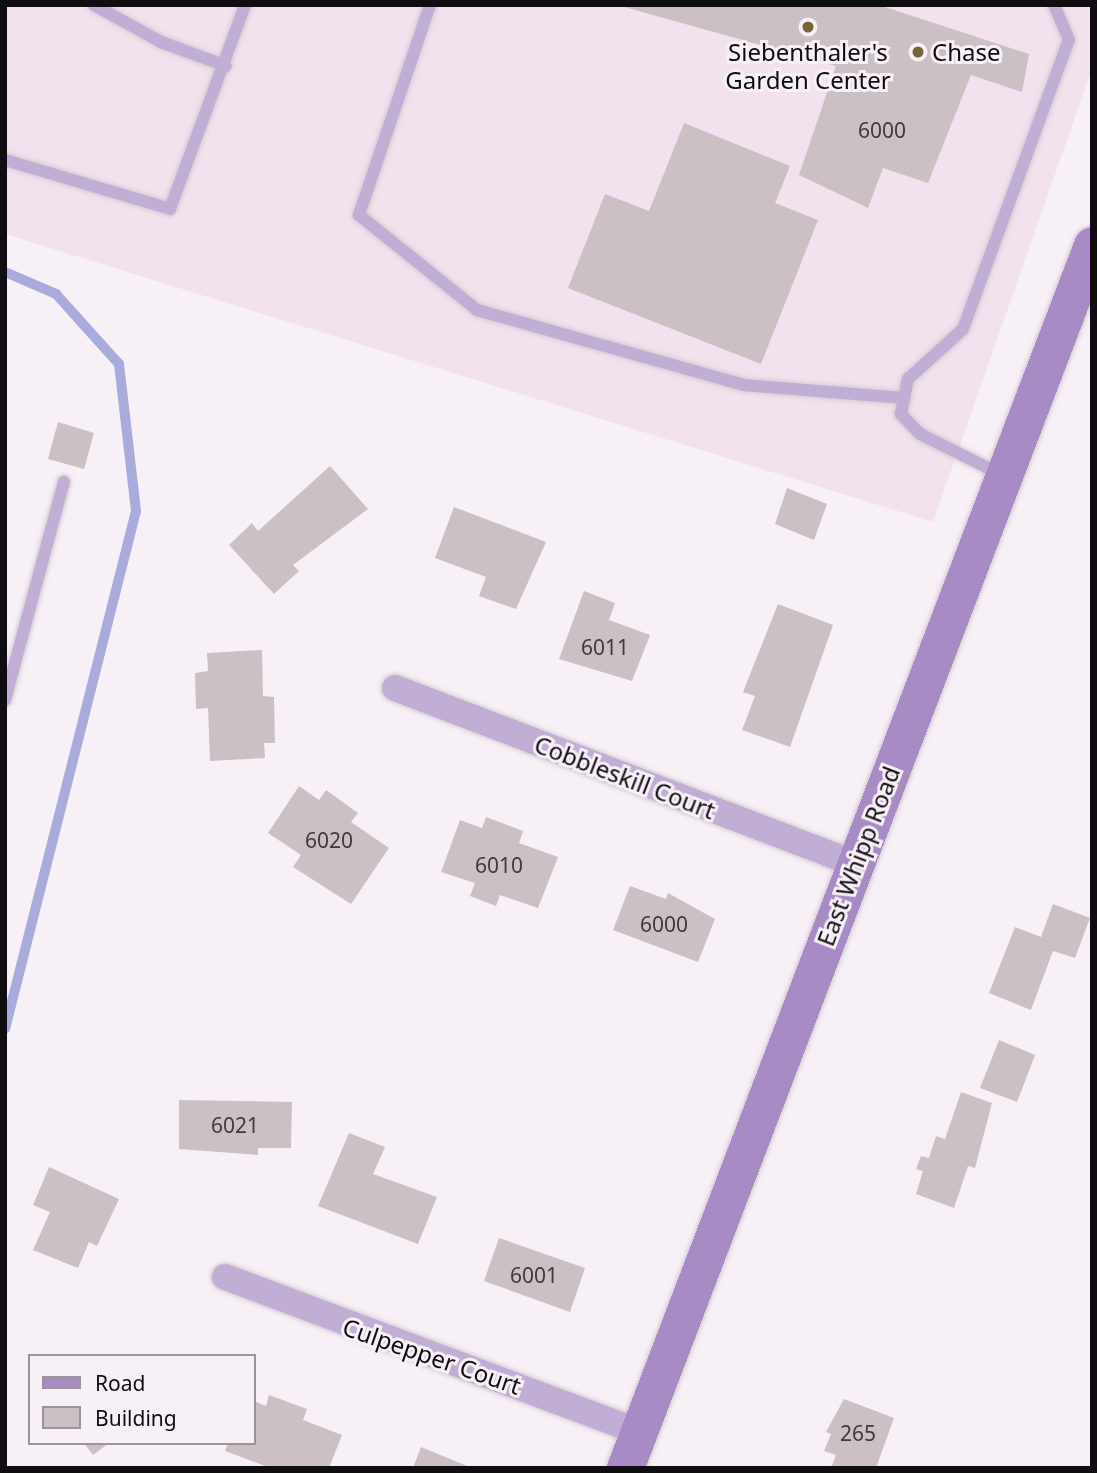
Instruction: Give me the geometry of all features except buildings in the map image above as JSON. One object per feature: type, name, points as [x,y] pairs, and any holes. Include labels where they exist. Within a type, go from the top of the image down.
[{"type":"main road","name":"East Whipp Road","points":[[625,1468],[1092,245]]},
{"type":"street","name":"Cobbleskill Court","points":[[395,688],[855,864]]},
{"type":"street","name":"Culpepper Court","points":[[225,1277],[639,1432]]},
{"type":"lane","points":[[94,5],[161,42],[226,66]]},
{"type":"lane","points":[[5,160],[170,209],[226,66],[245,5]]},
{"type":"lane","points":[[429,5],[359,215],[477,310],[743,385],[904,398]]},
{"type":"lane","points":[[1006,476],[920,434],[901,414],[908,379],[963,329],[1069,40],[1054,5]]},
{"type":"lane","points":[[5,700],[64,482]]},
{"type":"shaded area","points":[[5,5],[1092,5],[1092,69],[933,522],[5,234]]},
{"type":"waterway","points":[[5,272],[56,294],[119,364],[136,511],[5,1029]]},
{"type":"place","name":"Siebenthaler's Garden Center","points":[[808,27]]},
{"type":"place","name":"Chase","points":[[918,52]]}]
